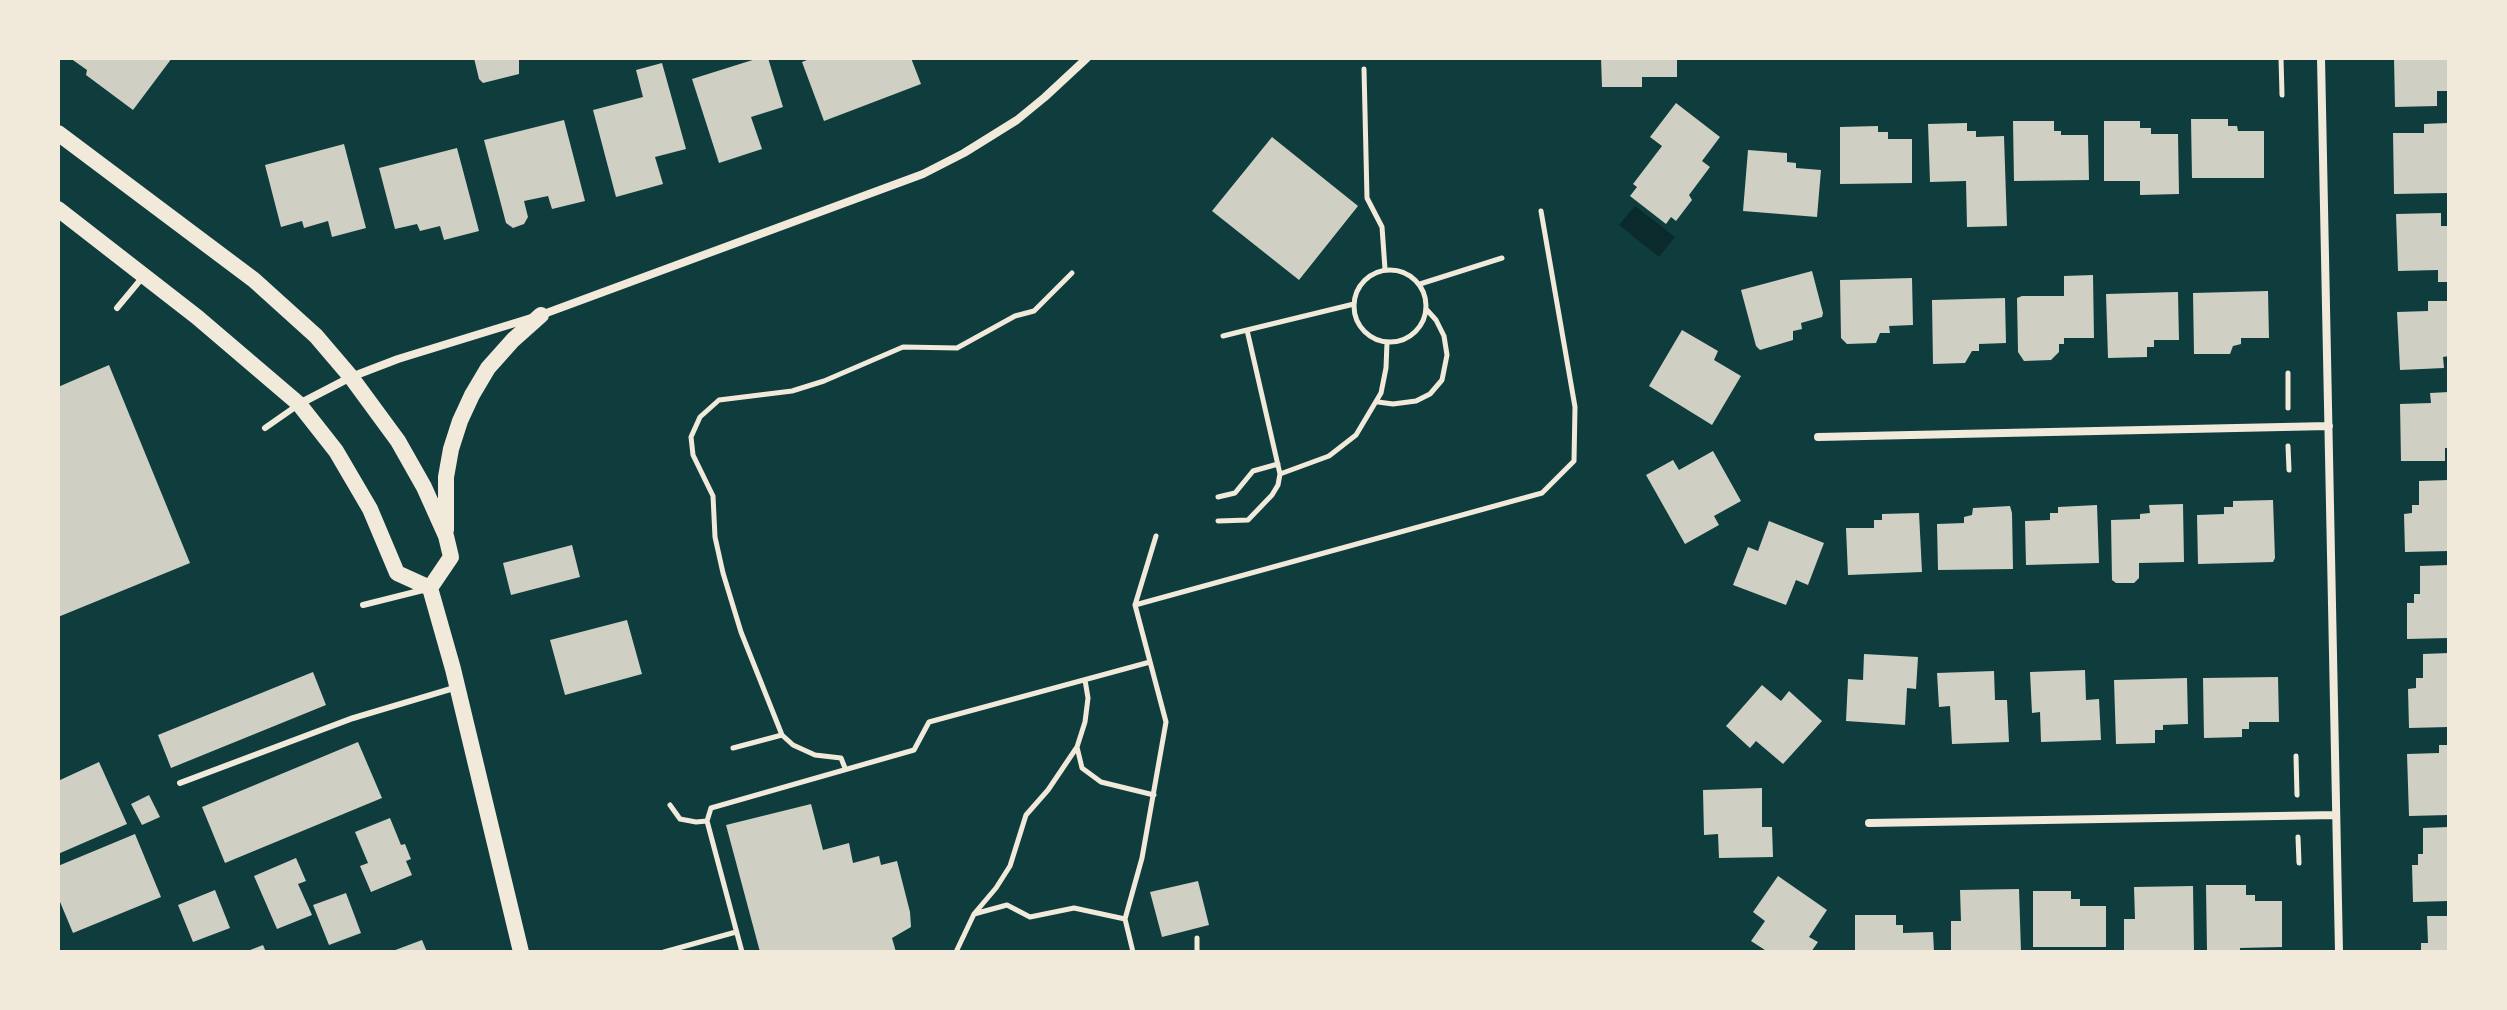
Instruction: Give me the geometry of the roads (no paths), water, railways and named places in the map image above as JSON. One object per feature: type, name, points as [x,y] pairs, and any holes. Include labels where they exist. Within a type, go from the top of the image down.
[{"type":"main road","points":[[58,133],[254,280],[316,336],[398,441],[424,487],[446,536],[451,557],[430,588],[521,952]]},
{"type":"main road","points":[[58,209],[145,275],[299,404],[350,474],[370,509],[397,573],[430,588]]},
{"type":"main road","points":[[446,536],[446,477],[460,421],[488,368],[541,315]]},
{"type":"street","points":[[299,404],[351,377],[398,359],[541,315],[923,174],[1017,120],[1087,58]]},
{"type":"street","points":[[2321,58],[2339,952]]},
{"type":"street","points":[[1818,437],[2329,426]]},
{"type":"street","points":[[1869,823],[2336,815]]},
{"type":"lane","points":[[117,308],[145,275]]},
{"type":"lane","points":[[265,428],[299,404]]},
{"type":"lane","points":[[363,605],[430,588]]},
{"type":"lane","points":[[180,783],[353,718],[457,687]]},
{"type":"water","points":[[1635,206],[1675,237],[1659,257],[1619,225]]}]
